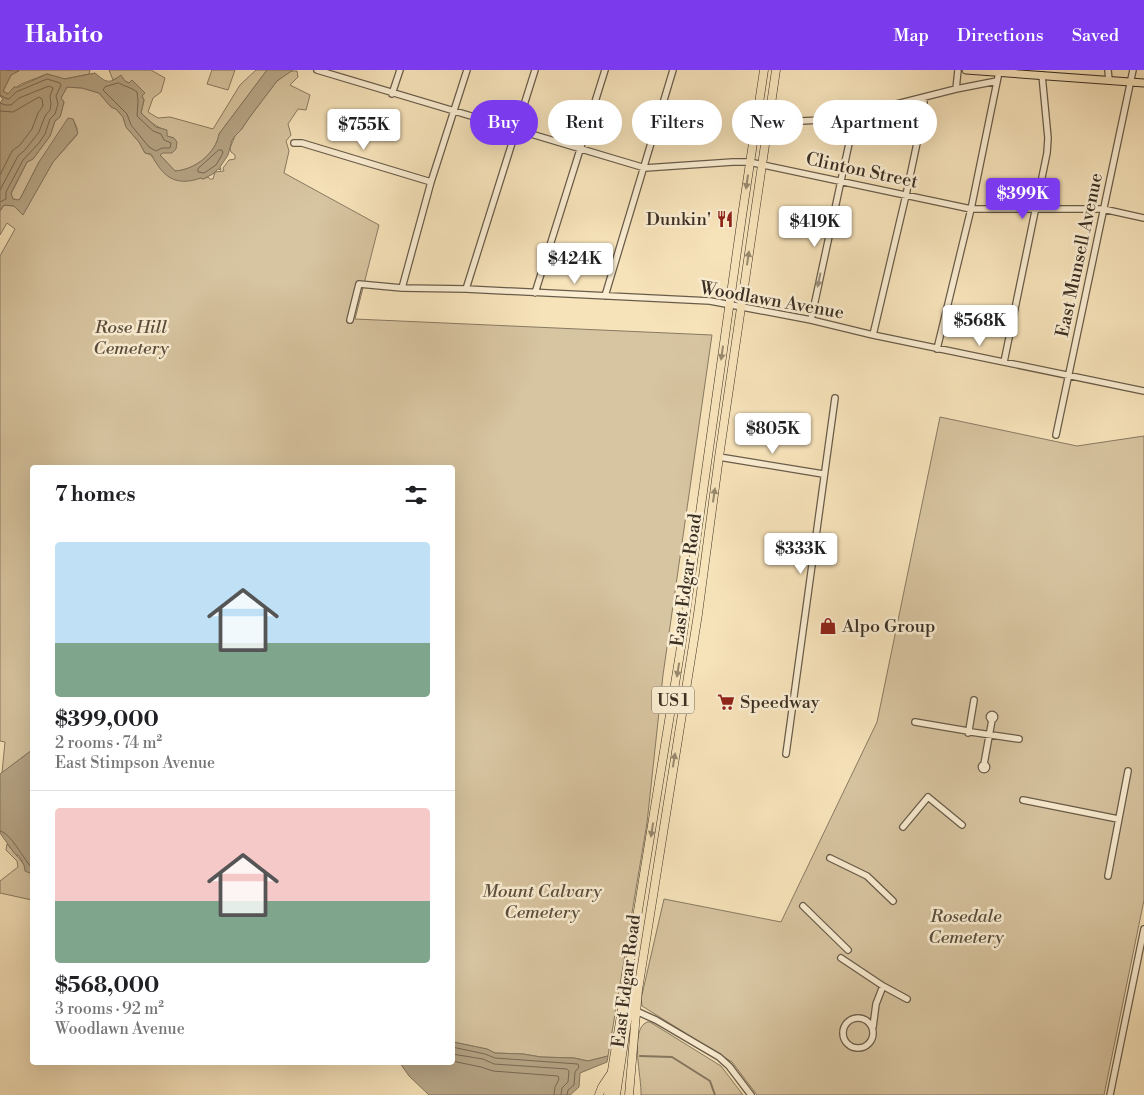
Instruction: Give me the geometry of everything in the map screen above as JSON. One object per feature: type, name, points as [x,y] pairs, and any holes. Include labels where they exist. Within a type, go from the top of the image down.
[{"type":"highway","name":"US 1","points":[[750,162],[764,70]]},
{"type":"highway","name":"East Edgar Road","points":[[772,100],[776,70]]},
{"type":"highway","name":"East Edgar Road","points":[[629,1095],[642,961],[698,614],[719,457],[765,145]]},
{"type":"highway","name":"East Edgar Road","points":[[608,1095],[682,647],[750,162]]},
{"type":"highway","points":[[616,1095],[630,1002],[642,961]]},
{"type":"highway","points":[[599,1095],[612,1073]]},
{"type":"main road","points":[[966,70],[1144,83]]},
{"type":"street","name":"Clinton Street","points":[[317,70],[470,116]]},
{"type":"street","points":[[392,94],[400,70]]},
{"type":"street","points":[[402,288],[431,182],[467,70]]},
{"type":"street","points":[[526,100],[535,70]]},
{"type":"street","points":[[535,293],[605,70]]},
{"type":"street","points":[[605,296],[673,70]]},
{"type":"street","points":[[956,90],[958,70]]},
{"type":"street","points":[[1108,70],[1109,80]]},
{"type":"street","name":"East Munsell Avenue","points":[[1056,435],[1132,70]]},
{"type":"street","points":[[938,349],[971,209],[999,72]]},
{"type":"street","points":[[1004,362],[1048,153],[1042,76]]},
{"type":"street","points":[[915,100],[997,82]]},
{"type":"street","points":[[873,336],[906,195],[924,110],[924,98]]},
{"type":"street","name":"Clinton Street","points":[[538,137],[644,168],[750,162],[971,209],[1103,209],[1144,218]]},
{"type":"street","points":[[294,143],[302,143],[431,182]]},
{"type":"street","points":[[466,289],[511,145]]},
{"type":"street","points":[[811,320],[848,145]]},
{"type":"street","name":"Woodlawn Avenue","points":[[350,320],[359,284],[402,288],[466,289],[709,301],[811,320],[873,336],[1144,391]]},
{"type":"street","points":[[786,754],[834,398]]},
{"type":"street","points":[[719,457],[823,474]]},
{"type":"street","points":[[969,731],[974,700]]},
{"type":"street","points":[[984,764],[992,720]]},
{"type":"street","points":[[915,722],[1019,739]]},
{"type":"street","points":[[1108,876],[1128,771]]},
{"type":"street","points":[[903,827],[928,797],[962,825]]},
{"type":"street","points":[[1023,800],[1118,819]]},
{"type":"street","points":[[830,858],[867,876],[893,902]]},
{"type":"street","points":[[803,906],[848,950]]},
{"type":"street","points":[[1110,1095],[1144,928]]},
{"type":"street","points":[[841,958],[883,986],[907,999]]},
{"type":"street","points":[[873,1029],[866,1020],[855,1018],[846,1025],[844,1036],[851,1045],[862,1047],[871,1040],[873,1029],[876,1004],[883,986]]},
{"type":"street","points":[[636,1011],[656,1020],[719,1057],[729,1066],[751,1095]]},
{"type":"green space","points":[[18,70],[90,70],[89,74],[64,79],[47,74],[21,84],[8,94],[3,91],[11,75]]},
{"type":"green space","points":[[109,70],[151,70],[165,78],[161,92],[153,98],[148,112],[158,118],[170,117],[213,129],[240,85],[256,70],[267,70],[219,134],[214,148],[209,154],[197,164],[175,171],[160,155],[174,138],[167,136],[166,130],[150,121],[141,113],[144,100],[142,96],[145,93],[132,81],[129,83],[117,78],[113,80]]},
{"type":"green space","points":[[212,70],[235,70],[228,90],[207,84]]},
{"type":"green space","name":"Rose Hill Cemetery","points":[[291,71],[297,71],[298,77],[290,85],[310,95],[306,110],[298,109],[288,124],[291,135],[286,141],[289,151],[284,173],[379,225],[355,319],[712,335],[663,675],[647,823],[608,1056],[588,1061],[574,1058],[495,1053],[487,1049],[455,1042],[455,465],[30,465],[30,752],[2,773],[5,742],[0,741],[0,256],[15,229],[7,223],[0,235],[0,211],[4,205],[14,206],[23,214],[53,162],[77,135],[77,128],[73,119],[39,162],[20,199],[13,199],[11,194],[27,162],[33,159],[50,136],[55,121],[60,117],[64,102],[61,98],[67,87],[82,88],[99,93],[123,117],[126,127],[139,142],[145,153],[153,157],[165,172],[186,179],[203,179],[208,177],[213,179],[215,172],[224,171],[223,168],[229,160],[235,159],[235,155],[231,152],[230,148],[235,136],[277,81]]},
{"type":"green space","name":"Rosedale Cemetery","points":[[940,417],[1077,446],[1144,436],[1144,900],[1104,1095],[757,1095],[732,1062],[642,1006],[641,999],[664,899],[781,922],[877,722]]},
{"type":"green space","points":[[7,844],[30,872],[30,900],[0,893],[0,881],[18,867],[17,861],[6,850]]},
{"type":"green space","points":[[647,1022],[650,1022],[721,1066],[743,1095],[641,1095],[637,1044],[642,1027]]},
{"type":"water","points":[[0,70],[19,71],[11,75],[3,91],[8,94],[14,87],[47,74],[65,79],[95,73],[107,81],[121,75],[129,83],[132,80],[145,93],[142,96],[144,100],[141,113],[156,127],[167,130],[167,136],[174,138],[177,142],[176,149],[172,153],[160,155],[175,171],[197,164],[209,154],[214,148],[219,134],[267,70],[293,70],[277,81],[232,140],[228,155],[220,167],[221,170],[218,169],[203,179],[184,181],[171,178],[160,169],[151,154],[145,153],[139,142],[126,127],[123,117],[99,93],[82,88],[67,87],[61,98],[64,102],[60,117],[55,121],[50,136],[33,159],[27,162],[11,193],[13,199],[20,199],[39,162],[68,118],[73,119],[78,133],[53,162],[23,215],[14,206],[4,205],[0,211],[0,103],[3,99],[0,96]]},
{"type":"water","points":[[30,752],[30,873],[25,871],[19,856],[15,854],[0,833],[0,774]]},
{"type":"water","points":[[455,1042],[487,1049],[495,1053],[574,1058],[588,1061],[608,1056],[607,1062],[580,1073],[579,1087],[570,1095],[429,1095],[409,1076],[401,1065],[455,1065]]},
{"type":"waterway","points":[[640,1056],[672,1057],[710,1081],[715,1095]]},
{"type":"place","name":"Dunkin'","points":[[725,219]]},
{"type":"place","name":"Alpo Group","points":[[828,626]]},
{"type":"place","name":"Speedway","points":[[726,702]]},
{"type":"park label","name":"Mount Calvary Cemetery","points":[[542,901]]}]
